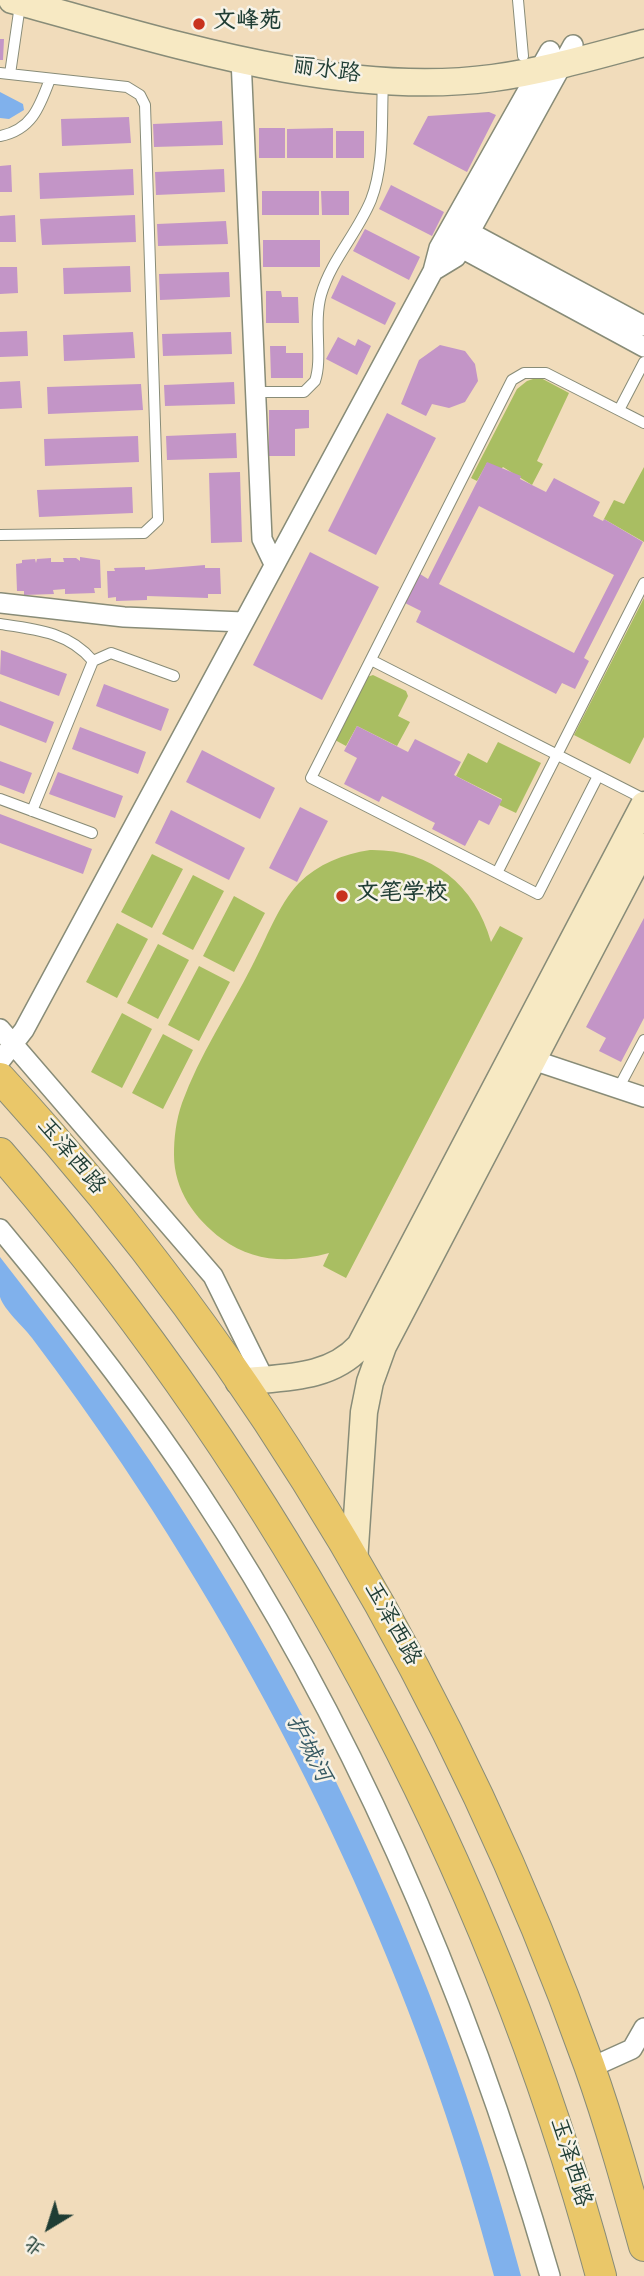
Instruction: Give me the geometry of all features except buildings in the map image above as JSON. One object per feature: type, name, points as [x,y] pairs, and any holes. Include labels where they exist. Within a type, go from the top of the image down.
[{"type":"main road","name":"玉泽西路","points":[[0,1078],[252,1381],[412,1664],[481,1802],[539,1934],[590,2068],[644,2245]]},
{"type":"main road","name":"玉泽西路","points":[[0,1153],[116,1295],[198,1410],[288,1546],[369,1688],[437,1823],[494,1953],[543,2084],[601,2276]]},
{"type":"street","name":"丽水路","points":[[72,0],[260,47],[336,60],[452,65],[549,57],[644,43]]},
{"type":"street","name":"丽水路","points":[[16,1],[295,70],[383,79],[492,78],[644,26]]},
{"type":"street","points":[[0,1061],[14,1045],[433,271],[457,236],[549,57]]},
{"type":"street","points":[[241,58],[262,539],[274,564]]},
{"type":"street","points":[[457,236],[644,326]]},
{"type":"street","points":[[457,236],[644,347]]},
{"type":"street","points":[[0,603],[124,617],[243,622]]},
{"type":"street","points":[[0,1029],[213,1276],[252,1381],[325,1371],[345,1360],[366,1337],[644,806]]},
{"type":"street","points":[[354,1562],[364,1412],[370,1382],[383,1346],[644,847]]},
{"type":"street","points":[[533,1060],[644,1097]]},
{"type":"street","points":[[0,1229],[104,1360],[199,1491],[317,1691],[383,1823],[449,1977],[510,2145],[550,2276]]},
{"type":"street","points":[[590,2068],[632,2049],[644,2028]]},
{"type":"lane","points":[[517,0],[549,57]]},
{"type":"lane","points":[[0,535],[144,533],[158,520],[145,104],[140,95],[127,86],[5,74],[16,1]]},
{"type":"lane","points":[[0,136],[24,127],[35,116],[50,79]]},
{"type":"lane","points":[[256,393],[304,392],[315,381],[316,315],[323,287],[336,258],[366,210],[376,182],[383,79]]},
{"type":"lane","points":[[619,410],[644,362]]},
{"type":"lane","points":[[598,776],[538,894],[311,778],[512,380],[524,373],[546,373],[644,423]]},
{"type":"lane","points":[[497,873],[644,583]]},
{"type":"lane","points":[[0,624],[46,631],[70,641],[93,661]]},
{"type":"lane","points":[[32,811],[93,661],[111,653],[174,676]]},
{"type":"lane","points":[[371,660],[644,799]]},
{"type":"lane","points":[[0,799],[92,833]]},
{"type":"lane","points":[[618,1089],[644,1040]]},
{"type":"green space","points":[[539,377],[569,393],[537,461],[543,464],[532,485],[503,467],[501,469],[487,463],[477,481],[471,478],[517,389],[527,381]]},
{"type":"green space","points":[[644,467],[644,542],[604,519],[614,500],[624,504]]},
{"type":"green space","points":[[644,598],[644,737],[630,764],[574,735]]},
{"type":"green space","points":[[373,675],[406,691],[408,696],[398,716],[410,722],[397,746],[357,726],[346,746],[335,740],[367,677]]},
{"type":"green space","points":[[498,742],[541,763],[516,813],[499,805],[502,799],[456,776],[468,753],[487,763]]},
{"type":"green space","points":[[370,850],[392,851],[412,856],[447,874],[462,887],[474,903],[491,942],[500,926],[523,938],[346,1278],[323,1266],[329,1253],[274,1259],[247,1253],[222,1239],[195,1213],[182,1192],[175,1168],[174,1142],[180,1109],[189,1085],[285,902],[306,876],[323,865],[350,854]]},
{"type":"green space","points":[[152,854],[183,869],[152,928],[121,912]]},
{"type":"green space","points":[[193,875],[224,891],[193,950],[162,934]]},
{"type":"green space","points":[[234,896],[265,913],[234,972],[203,956]]},
{"type":"green space","points":[[117,923],[148,939],[117,998],[86,982]]},
{"type":"green space","points":[[158,944],[189,960],[158,1019],[127,1003]]},
{"type":"green space","points":[[199,966],[230,982],[199,1041],[168,1025]]},
{"type":"green space","points":[[122,1013],[152,1029],[122,1088],[91,1072]]},
{"type":"green space","points":[[163,1034],[193,1050],[163,1109],[132,1093]]},
{"type":"water","points":[[0,92],[23,104],[24,110],[9,119],[0,118]]},
{"type":"water","name":"护城河","points":[[0,1257],[87,1372],[170,1491],[281,1676],[331,1772],[420,1969],[458,2070],[521,2276],[494,2276],[463,2168],[387,1957],[293,1754],[240,1655],[122,1464],[55,1369],[2,1302]]},
{"type":"place","name":"文峰苑","points":[[199,24]]},
{"type":"place","name":"文笔学校","points":[[342,896]]}]
